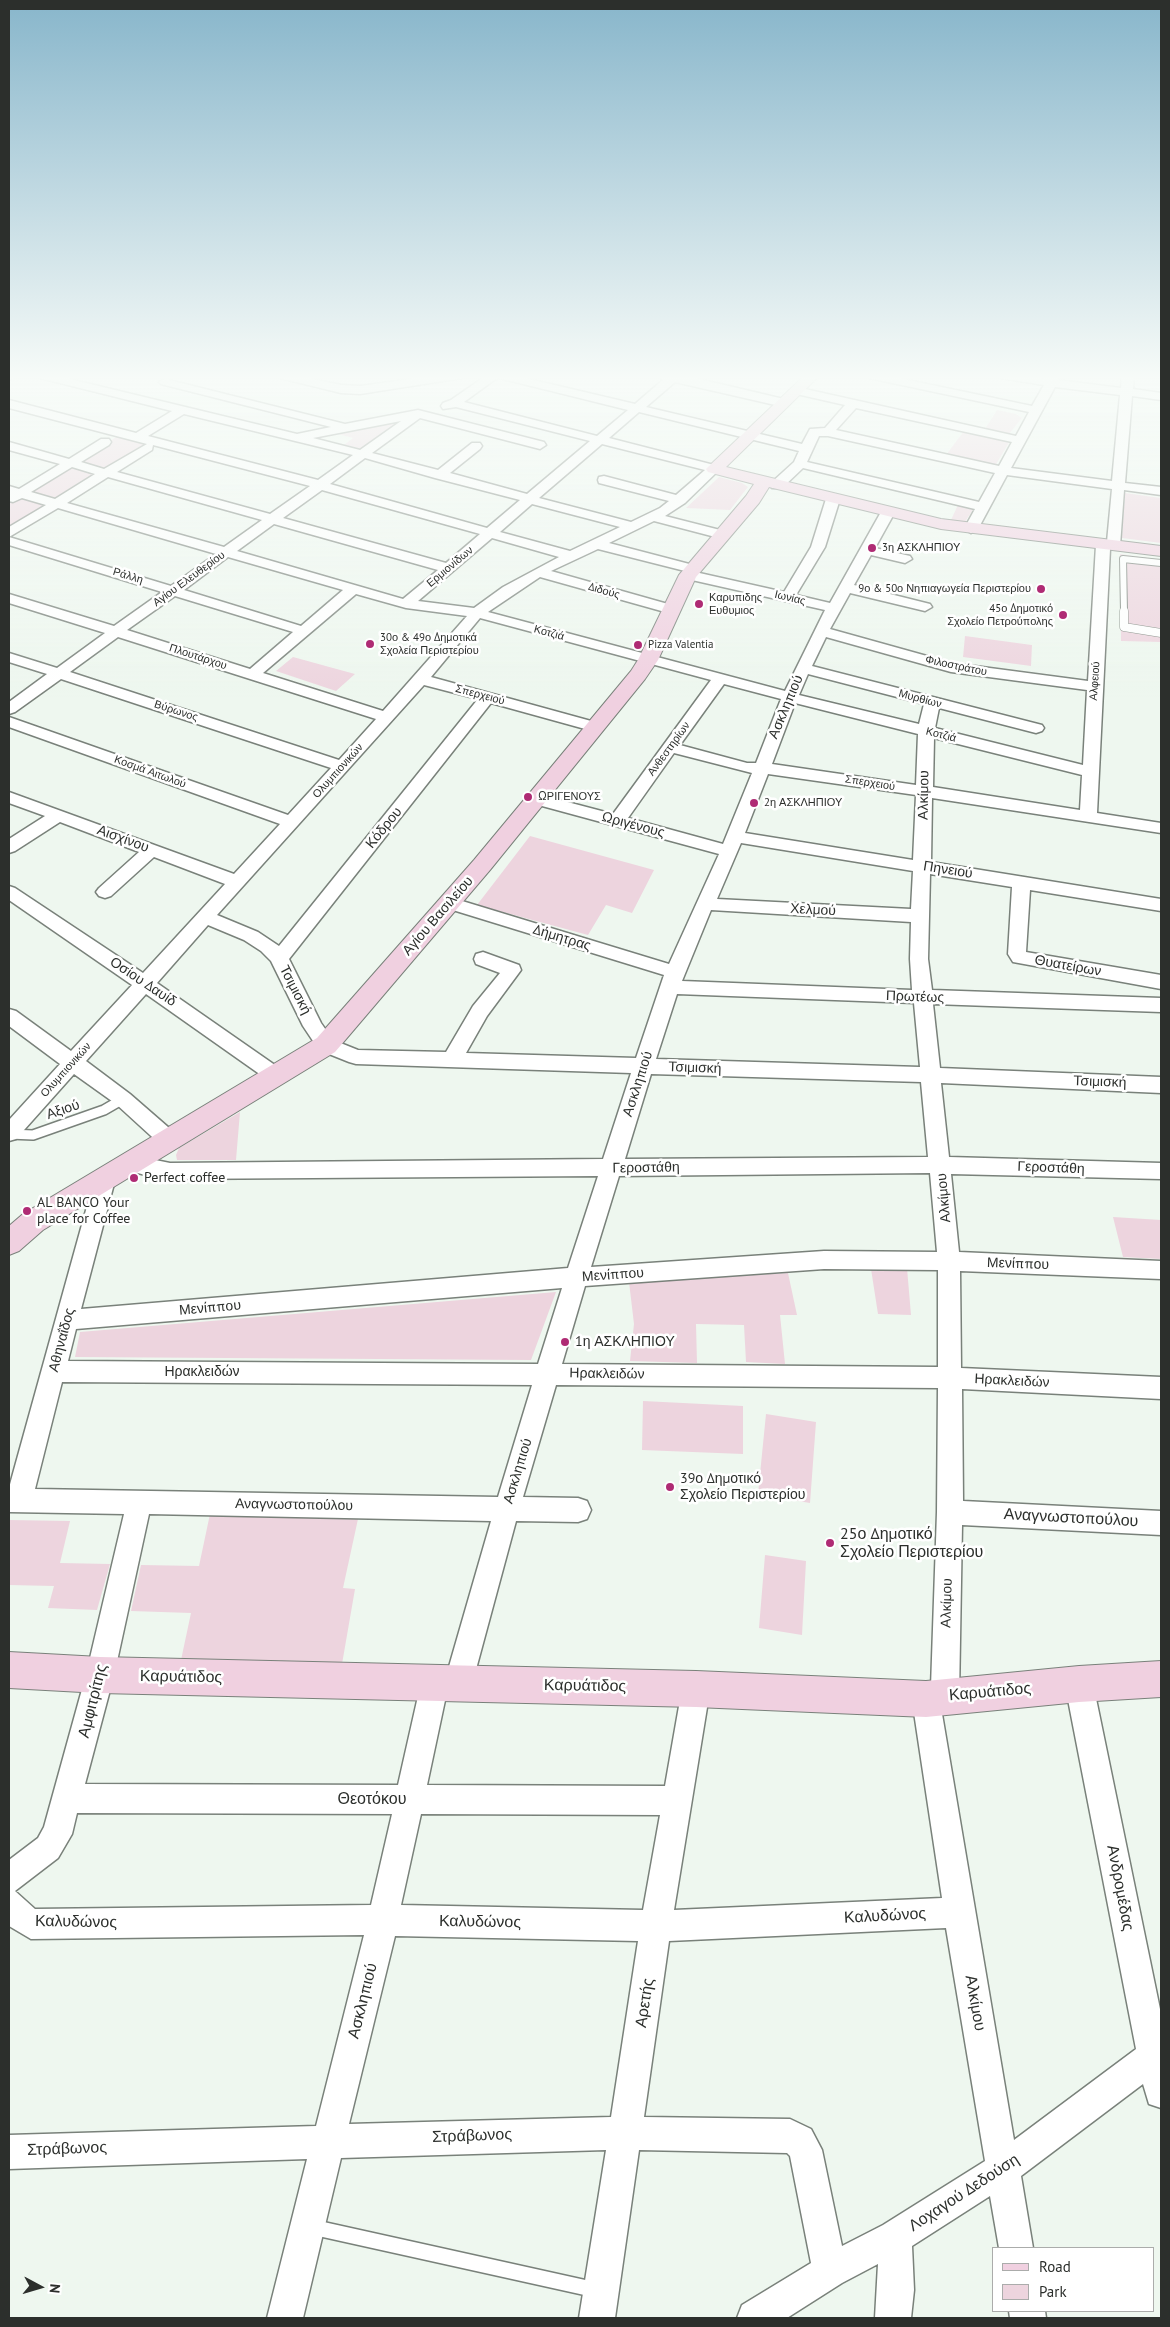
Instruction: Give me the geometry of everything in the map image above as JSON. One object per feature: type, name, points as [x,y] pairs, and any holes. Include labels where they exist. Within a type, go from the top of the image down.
[{"type":"street","points":[[9,501],[15,492],[31,484]]},
{"type":"street","points":[[9,533],[89,484]]},
{"type":"street","points":[[149,484],[448,568]]},
{"type":"street","points":[[315,484],[571,556]]},
{"type":"street","points":[[474,484],[630,526]]},
{"type":"street","name":"Ερμιονίδων","points":[[406,604],[548,484]]},
{"type":"street","points":[[618,484],[680,500]]},
{"type":"street","name":"Ολυμπιονικών","points":[[9,1133],[387,717],[477,614],[508,590],[538,572],[630,526],[654,517],[680,500],[698,484]]},
{"type":"street","points":[[771,484],[888,512],[971,528],[1161,551]]},
{"type":"street","name":"Αγίου Βασιλείου","points":[[9,1243],[33,1222],[326,1045],[449,903],[638,675],[648,660],[670,609],[690,572],[753,499],[771,484]]},
{"type":"street","points":[[884,484],[984,507]]},
{"type":"street","points":[[971,528],[996,484]]},
{"type":"street","points":[[1098,484],[1161,491]]},
{"type":"street","name":"Αγίου Ελευθερίου","points":[[9,709],[320,485]]},
{"type":"street","name":"Αλφειού","points":[[1088,817],[1094,686],[1108,546],[1118,486]]},
{"type":"street","name":"Κοτζιά","points":[[15,492],[352,590],[406,604],[477,614],[926,732],[1091,772]]},
{"type":"street","points":[[788,597],[818,547],[833,499]]},
{"type":"street","name":"Ασκληπιού","points":[[285,2318],[383,1920],[410,1799],[506,1509],[610,1168],[672,979],[732,844],[803,668],[821,631],[847,588],[888,512]]},
{"type":"street","points":[[654,517],[723,535]]},
{"type":"street","name":"Ράλλη","points":[[9,541],[304,631]]},
{"type":"street","name":"Ιωνίας","points":[[596,544],[690,572],[834,608]]},
{"type":"street","points":[[868,550],[905,559]]},
{"type":"street","name":"Διδούς","points":[[538,572],[670,609]]},
{"type":"street","points":[[847,588],[925,607]]},
{"type":"street","points":[[252,674],[352,590]]},
{"type":"street","name":"Πλουτάρχου","points":[[9,598],[387,717]]},
{"type":"street","name":"Φιλοστράτου","points":[[821,631],[951,667],[1094,686]]},
{"type":"street","name":"Βύρωνος","points":[[9,656],[342,766]]},
{"type":"street","name":"Μυρθίων","points":[[803,668],[1036,728]]},
{"type":"street","name":"Ανθεστηρίων","points":[[618,820],[720,678]]},
{"type":"street","name":"Σπερχειού","points":[[421,679],[596,727]]},
{"type":"street","name":"Κόδρου","points":[[279,958],[488,697]]},
{"type":"street","name":"Αλκίμου","points":[[932,702],[926,732],[923,866],[918,958],[941,1165],[949,1261],[951,1378],[950,1512],[936,1697],[959,1912],[1016,2247]]},
{"type":"street","name":"Κοσμά Αιτωλού","points":[[9,722],[291,822]]},
{"type":"street","name":"Σπερχειού","points":[[670,747],[747,768],[781,769],[1161,828]]},
{"type":"street","name":"Αισχίνου","points":[[9,798],[237,882]]},
{"type":"street","name":"Ωριγένους","points":[[537,798],[618,820],[732,844]]},
{"type":"street","points":[[9,847],[58,816]]},
{"type":"street","name":"Πηνειού","points":[[732,844],[923,866],[1161,905]]},
{"type":"street","points":[[105,892],[152,850]]},
{"type":"street","name":"Θυατείρων","points":[[1021,882],[1017,954],[1020,957],[1161,982]]},
{"type":"street","name":"Οσίου Δαυίδ","points":[[9,892],[275,1075]]},
{"type":"street","name":"Δήμητρας","points":[[449,903],[672,979]]},
{"type":"street","name":"Χελμού","points":[[706,904],[920,916]]},
{"type":"street","name":"Τσιμισκή","points":[[205,917],[252,936],[268,946],[279,958],[313,1026],[326,1045],[356,1057],[931,1075],[1161,1086]]},
{"type":"street","points":[[452,1059],[480,1012],[512,970],[483,959]]},
{"type":"street","name":"Πρωτέως","points":[[672,979],[692,989],[1161,1005]]},
{"type":"street","points":[[9,1016],[123,1099],[169,1140]]},
{"type":"street","name":"Γεροστάθη","points":[[131,1163],[170,1171],[941,1165],[1161,1172]]},
{"type":"street","name":"Αθηναΐδος","points":[[14,1500],[53,1371],[104,1180]]},
{"type":"street","name":"Μενίππου","points":[[67,1320],[576,1277],[824,1260],[949,1261],[1161,1270]]},
{"type":"street","name":"Ηρακλειδών","points":[[53,1371],[951,1378],[1161,1388]]},
{"type":"street","name":"Αναγνωστοπούλου","points":[[14,1500],[578,1510]]},
{"type":"street","name":"Αμφιτρίτης","points":[[9,1880],[48,1848],[56,1834],[68,1798],[100,1676],[139,1502]]},
{"type":"street","name":"Αναγνωστοπούλου","points":[[950,1512],[1161,1523]]},
{"type":"street","name":"Καρυάτιδος","points":[[9,1670],[100,1676],[696,1689],[936,1697],[1079,1684],[1161,1679]]},
{"type":"street","name":"Ανδρομέδας","points":[[1079,1684],[1158,2053],[1161,2092]]},
{"type":"street","name":"Αρετής","points":[[599,2305],[656,1926],[696,1689]]},
{"type":"street","name":"Θεοτόκου","points":[[68,1798],[676,1800]]},
{"type":"street","name":"Καλυδώνος","points":[[9,1904],[13,1911],[31,1924],[383,1920],[656,1926],[959,1912]]},
{"type":"street","name":"Λοχαγού Δεδούση","points":[[755,2318],[830,2271],[895,2237],[1003,2169],[1158,2053]]},
{"type":"street","name":"Στράβωνος","points":[[9,2152],[328,2140],[625,2132],[790,2136],[799,2141],[805,2150],[830,2271]]},
{"type":"street","points":[[893,2318],[896,2290],[895,2237]]},
{"type":"lane","points":[[1161,564],[1123,559],[1124,628],[1161,633]]},
{"type":"lane","name":"Αξιού","points":[[9,1133],[33,1135],[104,1110],[123,1099]]},
{"type":"lane","points":[[307,2226],[599,2305]]},
{"type":"green space","points":[[41,484],[85,484],[9,531],[9,503]]},
{"type":"green space","points":[[712,484],[743,484],[748,487],[730,510],[686,508]]},
{"type":"green space","points":[[1125,493],[1161,498],[1161,543],[1122,538]]},
{"type":"green space","points":[[958,505],[974,508],[965,522],[950,522]]},
{"type":"green space","points":[[1120,554],[1161,560],[1161,642],[1121,641]]},
{"type":"green space","points":[[965,636],[1032,645],[1031,666],[963,657]]},
{"type":"green space","points":[[293,657],[355,674],[336,691],[276,671]]},
{"type":"green space","points":[[530,836],[654,870],[632,913],[606,905],[588,935],[477,905]]},
{"type":"green space","points":[[240,1112],[236,1160],[177,1160],[176,1155],[179,1148]]},
{"type":"green space","points":[[1113,1217],[1161,1220],[1161,1259],[1123,1257]]},
{"type":"green space","points":[[907,1268],[911,1315],[878,1314],[871,1269]]},
{"type":"green space","points":[[788,1273],[797,1315],[780,1315],[785,1364],[746,1362],[744,1325],[696,1324],[697,1363],[630,1361],[634,1324],[629,1282]]},
{"type":"green space","points":[[556,1292],[531,1360],[75,1357],[80,1332]]},
{"type":"green space","points":[[643,1401],[743,1406],[743,1454],[642,1450]]},
{"type":"green space","points":[[766,1414],[816,1422],[810,1503],[758,1494]]},
{"type":"green space","points":[[210,1514],[358,1519],[343,1588],[355,1589],[342,1664],[181,1660],[191,1613],[131,1611],[141,1565],[199,1566]]},
{"type":"green space","points":[[9,1520],[70,1521],[60,1563],[110,1564],[97,1610],[48,1608],[54,1586],[9,1585]]},
{"type":"green space","points":[[765,1555],[806,1561],[802,1635],[759,1628]]},
{"type":"place","name":"3η ΑΣΚΛΗΠΙΟΥ","points":[[872,548]]},
{"type":"place","name":"9ο & 50ο Νηπιαγωγεία Περιστερίου","points":[[1041,589]]},
{"type":"place","name":"Καρυπιδης Ευθυμιος","points":[[699,604]]},
{"type":"place","name":"45ο Δημοτικό Σχολείο Πετρούπολης","points":[[1063,615]]},
{"type":"place","name":"30ο & 49ο Δημοτικά Σχολεία Περιστερίου","points":[[370,644]]},
{"type":"place","name":"Pizza Valentia","points":[[638,645]]},
{"type":"place","name":"ΩΡΙΓΕΝΟΥΣ","points":[[528,797]]},
{"type":"place","name":"2η ΑΣΚΛΗΠΙΟΥ","points":[[754,803]]},
{"type":"place","name":"Perfect coffee","points":[[134,1178]]},
{"type":"place","name":"AL BANCO Your place for Coffee","points":[[27,1211]]},
{"type":"place","name":"1η ΑΣΚΛΗΠΙΟΥ","points":[[565,1342]]},
{"type":"place","name":"39ο Δημοτικό Σχολείο Περιστερίου","points":[[670,1487]]},
{"type":"place","name":"25ο Δημοτικό Σχολείο Περιστερίου","points":[[830,1543]]}]
